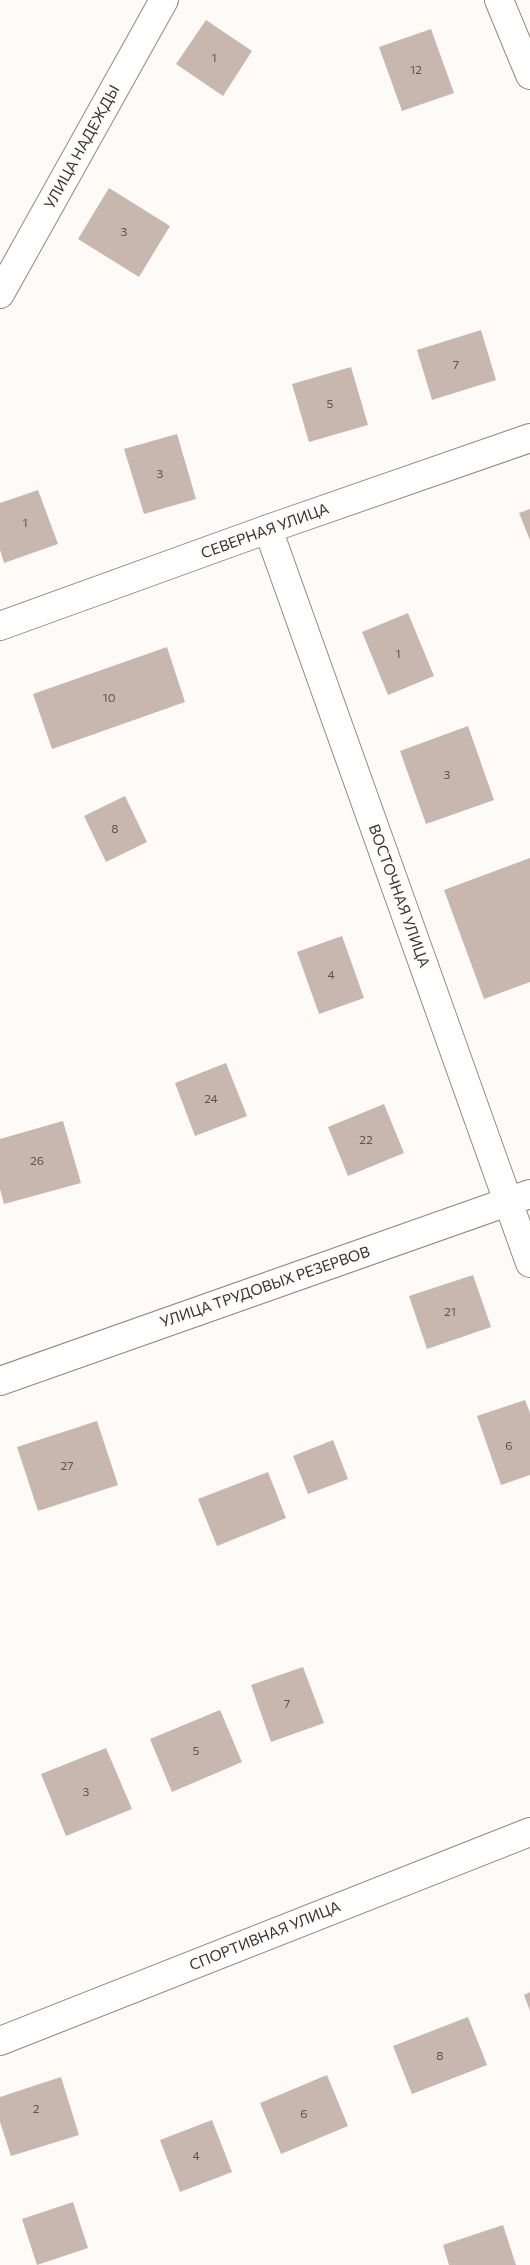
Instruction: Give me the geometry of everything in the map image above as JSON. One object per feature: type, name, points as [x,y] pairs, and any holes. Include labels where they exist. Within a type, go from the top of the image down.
[{"type":"street","name":"УЛИЦА НАДЕЖДЫ","points":[[0,294],[164,0]]},
{"type":"street","points":[[499,0],[530,75]]},
{"type":"street","name":"СЕВЕРНАЯ УЛИЦА","points":[[0,626],[268,529],[530,438]]},
{"type":"street","name":"ВОСТОЧНАЯ УЛИЦА","points":[[268,529],[519,1198],[530,1263]]},
{"type":"street","name":"УЛИЦА ТРУДОВЫХ РЕЗЕРВОВ","points":[[0,1381],[519,1198]]},
{"type":"street","name":"СПОРТИВНАЯ УЛИЦА","points":[[0,2041],[530,1832]]},
{"type":"building","points":[[206,20],[252,51],[223,96],[176,64]]},
{"type":"building","points":[[431,29],[454,93],[402,111],[379,47]]},
{"type":"building","points":[[109,188],[170,226],[139,277],[78,239]]},
{"type":"building","points":[[481,330],[496,380],[432,400],[417,350]]},
{"type":"building","points":[[351,367],[368,425],[309,442],[292,384]]},
{"type":"building","points":[[177,434],[196,499],[144,514],[124,449]]},
{"type":"building","points":[[38,490],[58,544],[4,563],[0,550],[0,503]]},
{"type":"building","points":[[530,509],[530,540],[519,513]]},
{"type":"building","points":[[408,613],[434,676],[388,695],[362,632]]},
{"type":"building","points":[[167,647],[185,702],[52,749],[33,694]]},
{"type":"building","points":[[468,726],[494,800],[426,824],[400,751]]},
{"type":"building","points":[[125,796],[147,842],[106,862],[84,816]]},
{"type":"building","points":[[530,858],[530,982],[484,999],[444,890]]},
{"type":"building","points":[[342,936],[364,998],[319,1014],[297,952]]},
{"type":"building","points":[[226,1063],[247,1116],[195,1136],[175,1083]]},
{"type":"building","points":[[384,1104],[404,1153],[348,1176],[328,1127]]},
{"type":"building","points":[[63,1121],[81,1183],[4,1204],[0,1189],[0,1139]]},
{"type":"building","points":[[473,1275],[491,1327],[427,1349],[409,1296]]},
{"type":"building","points":[[525,1400],[530,1413],[530,1475],[501,1485],[477,1416]]},
{"type":"building","points":[[97,1421],[118,1485],[38,1511],[17,1447]]},
{"type":"building","points":[[333,1440],[348,1479],[308,1494],[293,1456]]},
{"type":"building","points":[[268,1472],[286,1518],[217,1546],[198,1499]]},
{"type":"building","points":[[303,1667],[324,1723],[271,1742],[251,1685]]},
{"type":"building","points":[[220,1710],[242,1762],[172,1792],[150,1739]]},
{"type":"building","points":[[106,1748],[132,1809],[66,1836],[41,1774]]},
{"type":"building","points":[[530,1992],[530,2011],[524,1995]]},
{"type":"building","points":[[468,2017],[487,2065],[412,2094],[393,2046]]},
{"type":"building","points":[[327,2075],[348,2126],[281,2154],[260,2103]]},
{"type":"building","points":[[61,2077],[79,2135],[11,2156],[0,2122],[0,2097]]},
{"type":"building","points":[[212,2120],[232,2172],[180,2192],[160,2140]]},
{"type":"building","points":[[73,2202],[88,2248],[37,2265],[22,2219]]},
{"type":"building","points":[[503,2225],[516,2265],[449,2265],[443,2245]]}]
